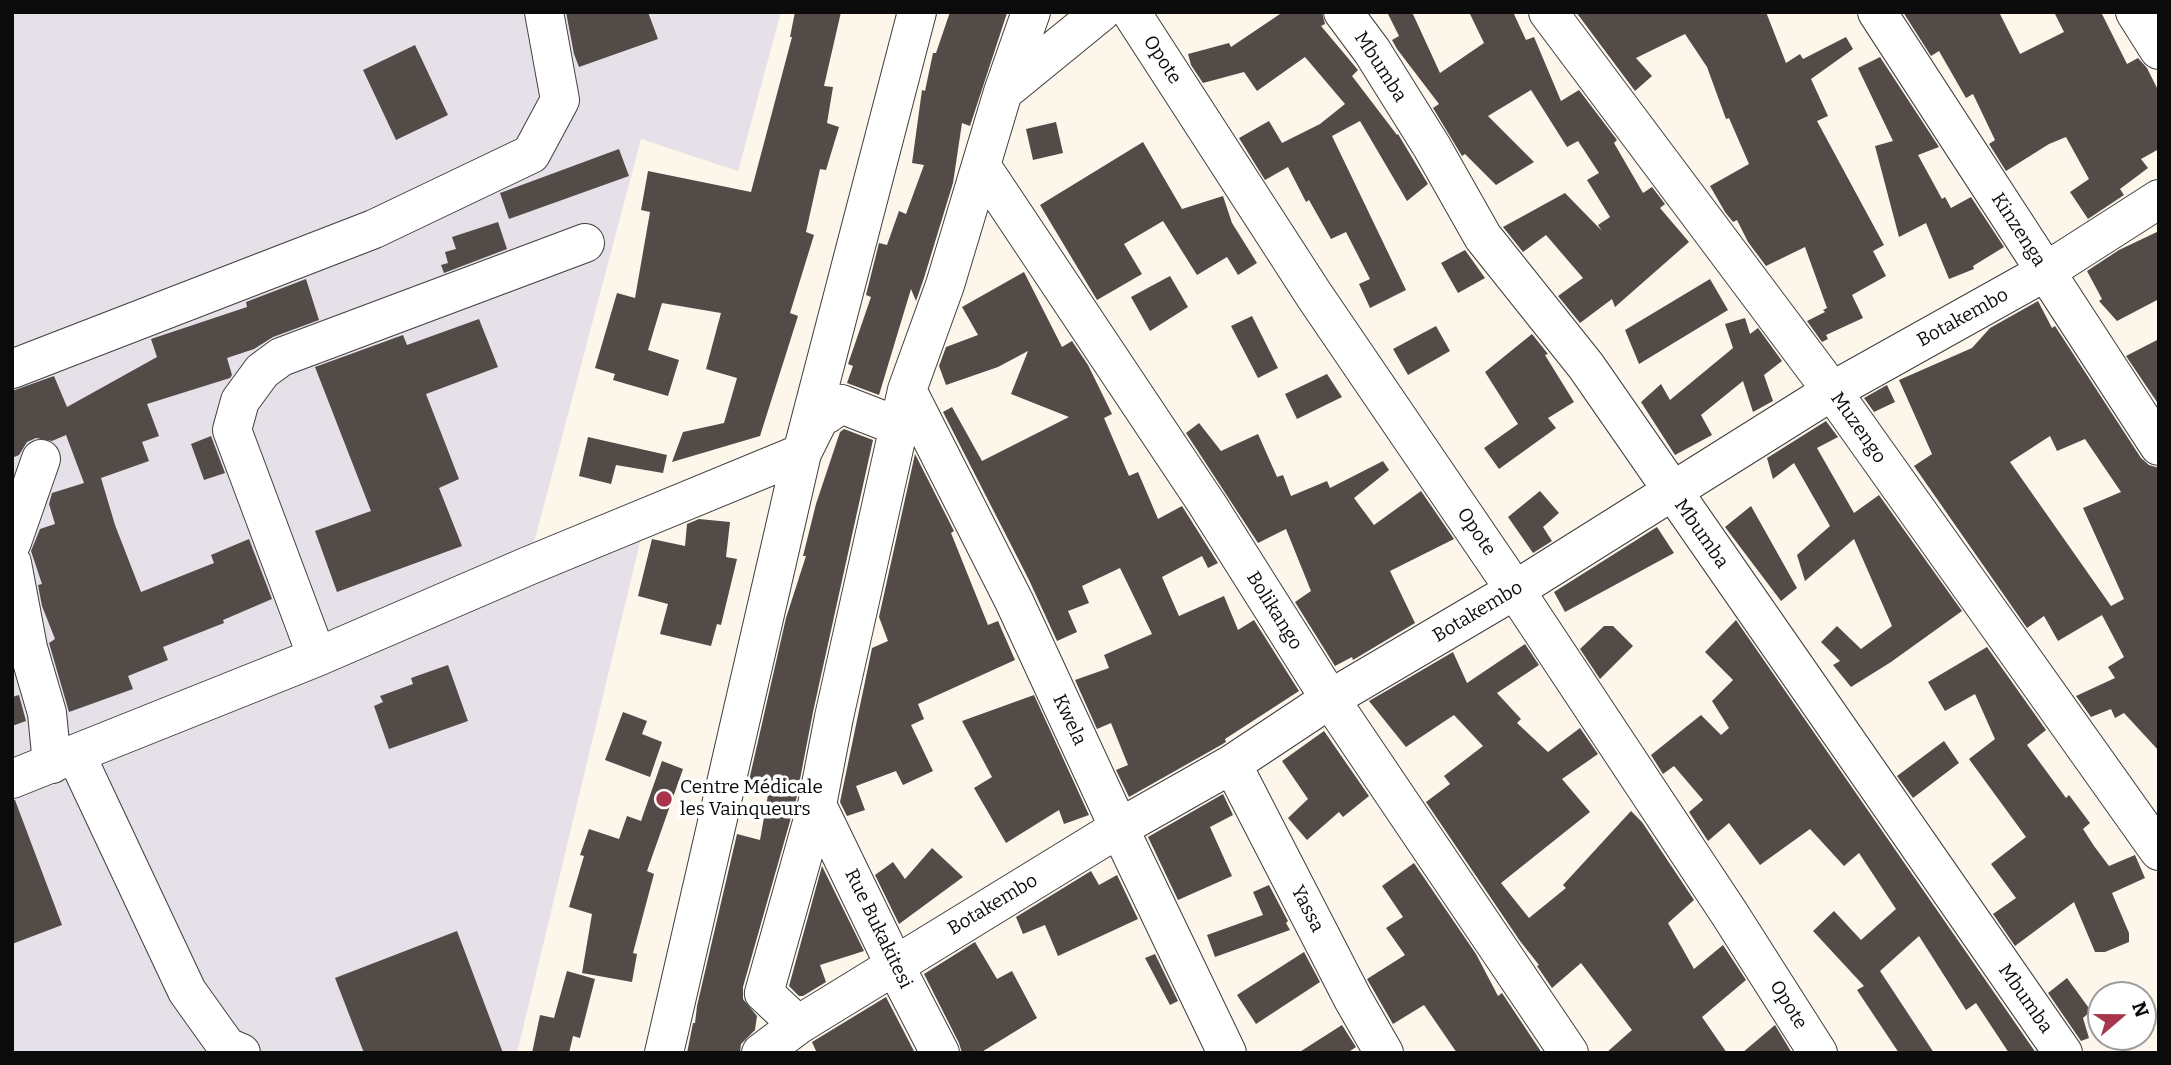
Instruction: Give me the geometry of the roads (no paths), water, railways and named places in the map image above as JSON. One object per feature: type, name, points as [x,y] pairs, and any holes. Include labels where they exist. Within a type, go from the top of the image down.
[{"type":"street","points":[[12,369],[374,229],[531,154],[560,100],[544,12]]},
{"type":"street","points":[[664,1053],[802,453],[917,12]]},
{"type":"street","points":[[798,1025],[764,993],[817,805],[907,390],[945,285],[1003,92],[1031,12]]},
{"type":"street","points":[[1003,92],[1101,12]]},
{"type":"street","name":"Opote","points":[[1132,12],[1314,295],[1515,590],[1729,913],[1818,1053]]},
{"type":"street","name":"Mbumba","points":[[1343,12],[1372,51],[1432,147],[1483,237],[1586,366],[2063,1053]]},
{"type":"street","name":"Muzengo","points":[[1548,12],[1832,391],[2159,851]]},
{"type":"street","name":"Kinzenga","points":[[1878,12],[2159,446]]},
{"type":"street","points":[[2135,12],[2159,50]]},
{"type":"street","name":"Bolikango","points":[[982,167],[1207,503],[1330,699],[1569,1053]]},
{"type":"street","name":"Botakembo","points":[[761,1053],[798,1025],[895,965],[1119,828],[1232,764],[1330,699],[1515,590],[1832,391],[2045,272],[2159,199]]},
{"type":"street","points":[[317,657],[232,430],[240,401],[262,371],[281,357],[585,243]]},
{"type":"street","name":"Kwela","points":[[907,390],[1014,601],[1227,1053]]},
{"type":"street","points":[[12,779],[317,657],[802,453],[822,413],[827,414],[841,404],[900,427]]},
{"type":"street","points":[[12,542],[41,459]]},
{"type":"street","points":[[12,563],[28,648],[64,760],[187,991],[227,1047],[241,1053]]},
{"type":"street","name":"Yassa","points":[[1232,764],[1353,999],[1384,1053]]},
{"type":"street","name":"Rue Bukakitesi","points":[[817,805],[940,1053]]},
{"type":"place","name":"Centre Médicale les Vainqueurs","points":[[664,799]]}]
